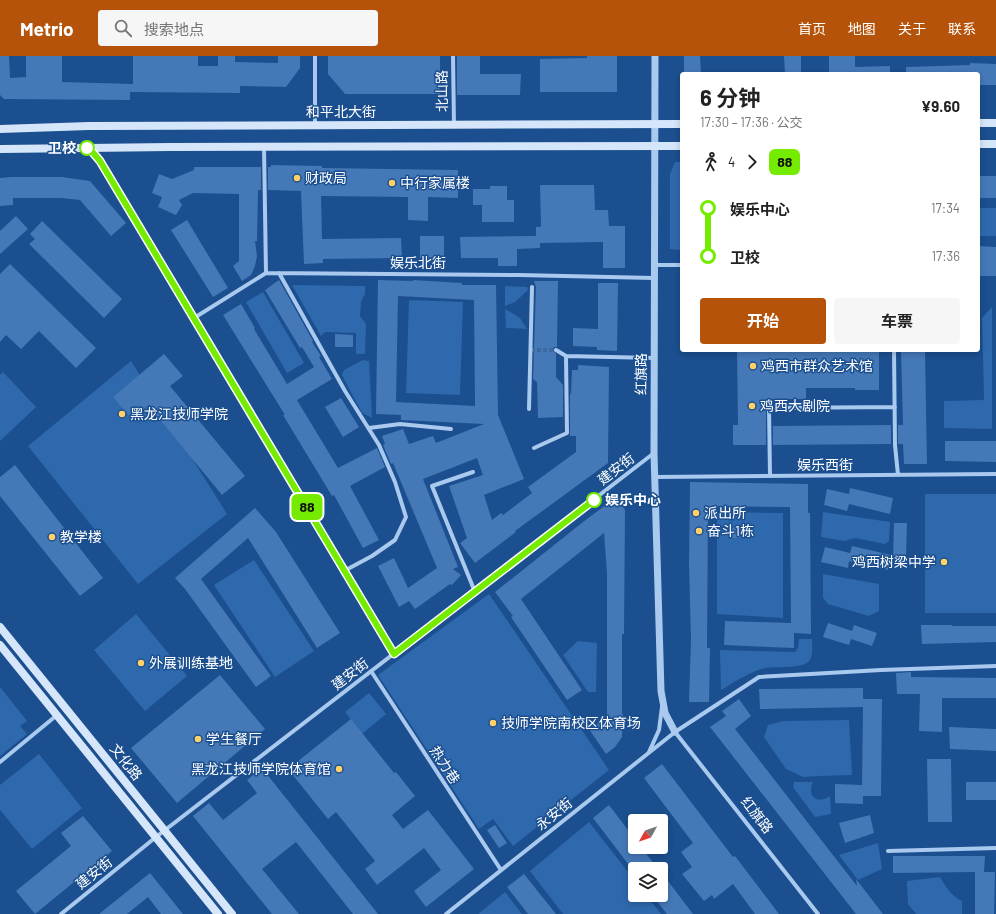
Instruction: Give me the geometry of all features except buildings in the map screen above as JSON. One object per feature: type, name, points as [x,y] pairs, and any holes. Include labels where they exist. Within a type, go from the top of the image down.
[{"type":"main road","points":[[980,123],[996,123]]},
{"type":"main road","name":"和平北大街","points":[[0,129],[97,126],[680,124]]},
{"type":"main road","points":[[980,144],[996,144]]},
{"type":"main road","points":[[0,149],[680,146]]},
{"type":"main road","name":"文化路","points":[[0,627],[232,914]]},
{"type":"main road","name":"文化路","points":[[0,644],[218,914]]},
{"type":"street","points":[[314,56],[315,126]]},
{"type":"street","name":"北山路","points":[[453,56],[454,125]]},
{"type":"street","name":"红旗路","points":[[655,56],[654,454],[662,700],[665,713],[675,732],[816,913]]},
{"type":"street","points":[[194,318],[266,273],[264,147]]},
{"type":"street","points":[[89,148],[100,161],[394,654]]},
{"type":"street","points":[[654,265],[680,265]]},
{"type":"street","name":"娱乐北街","points":[[266,273],[519,275],[654,278]]},
{"type":"street","points":[[280,273],[345,391],[379,445],[393,478],[406,517],[395,540],[372,556],[344,571]]},
{"type":"street","points":[[529,409],[532,287]]},
{"type":"street","points":[[556,350],[566,356],[654,358]]},
{"type":"street","points":[[894,352],[895,444],[898,475]]},
{"type":"street","points":[[534,448],[567,433],[566,356]]},
{"type":"street","points":[[770,476],[769,408],[895,407]]},
{"type":"street","points":[[369,428],[400,424],[451,429]]},
{"type":"street","name":"建安街","points":[[61,914],[164,830],[654,454]]},
{"type":"street","points":[[473,472],[432,486],[475,592]]},
{"type":"street","name":"娱乐西街","points":[[655,477],[996,474]]},
{"type":"street","name":"永安街","points":[[446,914],[675,732],[759,678],[881,670],[996,666]]},
{"type":"street","name":"热力巷","points":[[371,671],[501,870]]},
{"type":"street","points":[[648,753],[659,730],[662,700]]},
{"type":"street","points":[[0,762],[57,715]]},
{"type":"street","points":[[888,851],[996,848]]},
{"type":"shaded area","points":[[675,162],[680,162],[680,250],[670,249],[670,174]]},
{"type":"shaded area","points":[[980,208],[996,208],[996,236],[980,236]]},
{"type":"shaded area","points":[[292,285],[365,286],[365,294],[361,302],[360,316],[366,324],[365,354],[356,354],[356,333],[325,332],[321,336]]},
{"type":"shaded area","points":[[505,286],[527,287],[528,290],[515,302],[505,306]]},
{"type":"shaded area","points":[[263,292],[304,363],[287,373],[246,302]]},
{"type":"shaded area","points":[[409,300],[463,302],[460,395],[406,393]]},
{"type":"shaded area","points":[[992,307],[992,429],[944,428],[944,401],[984,400],[982,318]]},
{"type":"shaded area","points":[[505,309],[520,318],[527,329],[506,328]]},
{"type":"shaded area","points":[[363,360],[369,361],[372,418],[362,413],[342,375],[344,370]]},
{"type":"shaded area","points":[[131,361],[227,514],[138,584],[28,446]]},
{"type":"shaded area","points":[[3,372],[36,407],[0,441],[0,375]]},
{"type":"shaded area","points":[[925,494],[996,494],[996,613],[925,613]]},
{"type":"shaded area","points":[[717,512],[783,513],[783,618],[717,614]]},
{"type":"shaded area","points":[[823,512],[890,522],[889,541],[885,544],[855,538],[844,541],[821,537]]},
{"type":"shaded area","points":[[254,560],[314,651],[275,677],[214,585]]},
{"type":"shaded area","points":[[823,574],[879,584],[879,611],[869,616],[828,604],[823,598]]},
{"type":"shaded area","name":"技师学院南校区体育场","points":[[489,594],[609,770],[513,846],[493,819],[479,829],[378,675]]},
{"type":"shaded area","name":"外展训练基地","points":[[136,614],[187,676],[145,711],[94,650]]},
{"type":"shaded area","points":[[799,639],[812,639],[812,654],[808,662],[799,666],[765,668],[753,672],[721,690],[720,650],[795,652],[798,648]]},
{"type":"shaded area","points":[[578,641],[597,643],[596,692],[588,692],[563,655]]},
{"type":"shaded area","points":[[0,687],[27,721],[20,726],[27,734],[0,756]]},
{"type":"shaded area","points":[[369,693],[386,714],[362,734],[345,712]]},
{"type":"shaded area","points":[[849,720],[852,775],[803,777],[786,769],[764,737],[768,725],[783,721]]},
{"type":"shaded area","points":[[39,754],[82,808],[32,849],[0,810],[0,785]]},
{"type":"shaded area","points":[[794,782],[813,782],[811,791],[814,798],[821,800],[830,796],[831,814],[815,817],[793,787]]},
{"type":"shaded area","points":[[589,822],[628,872],[628,902],[652,902],[661,914],[563,914],[530,871]]},
{"type":"shaded area","points":[[878,843],[882,869],[858,880],[839,855]]},
{"type":"shaded area","points":[[940,877],[952,894],[962,901],[962,914],[916,914],[908,904],[907,881]]},
{"type":"shaded area","points":[[505,892],[522,914],[478,914]]},
{"type":"tunnel","points":[[531,350],[556,350]]},
{"type":"bus line","name":"88","points":[[87,148],[89,148],[100,161],[394,654],[594,500]]},
{"type":"place","name":"卫校","points":[[87,148]]},
{"type":"place","name":"财政局","points":[[297,178]]},
{"type":"place","name":"中行家属楼","points":[[392,183]]},
{"type":"place","name":"鸡西市群众艺术馆","points":[[753,366]]},
{"type":"place","name":"鸡西大剧院","points":[[752,406]]},
{"type":"place","name":"黑龙江技师学院","points":[[122,414]]},
{"type":"place","name":"娱乐中心","points":[[594,500]]},
{"type":"place","name":"派出所","points":[[696,513]]},
{"type":"place","name":"奋斗1栋","points":[[699,531]]},
{"type":"place","name":"教学楼","points":[[52,537]]},
{"type":"place","name":"鸡西树梁中学","points":[[944,562]]},
{"type":"place","name":"外展训练基地","points":[[141,663]]},
{"type":"place","name":"技师学院南校区体育场","points":[[493,723]]},
{"type":"place","name":"学生餐厅","points":[[198,739]]},
{"type":"place","name":"黑龙江技师学院体育馆","points":[[339,769]]}]
